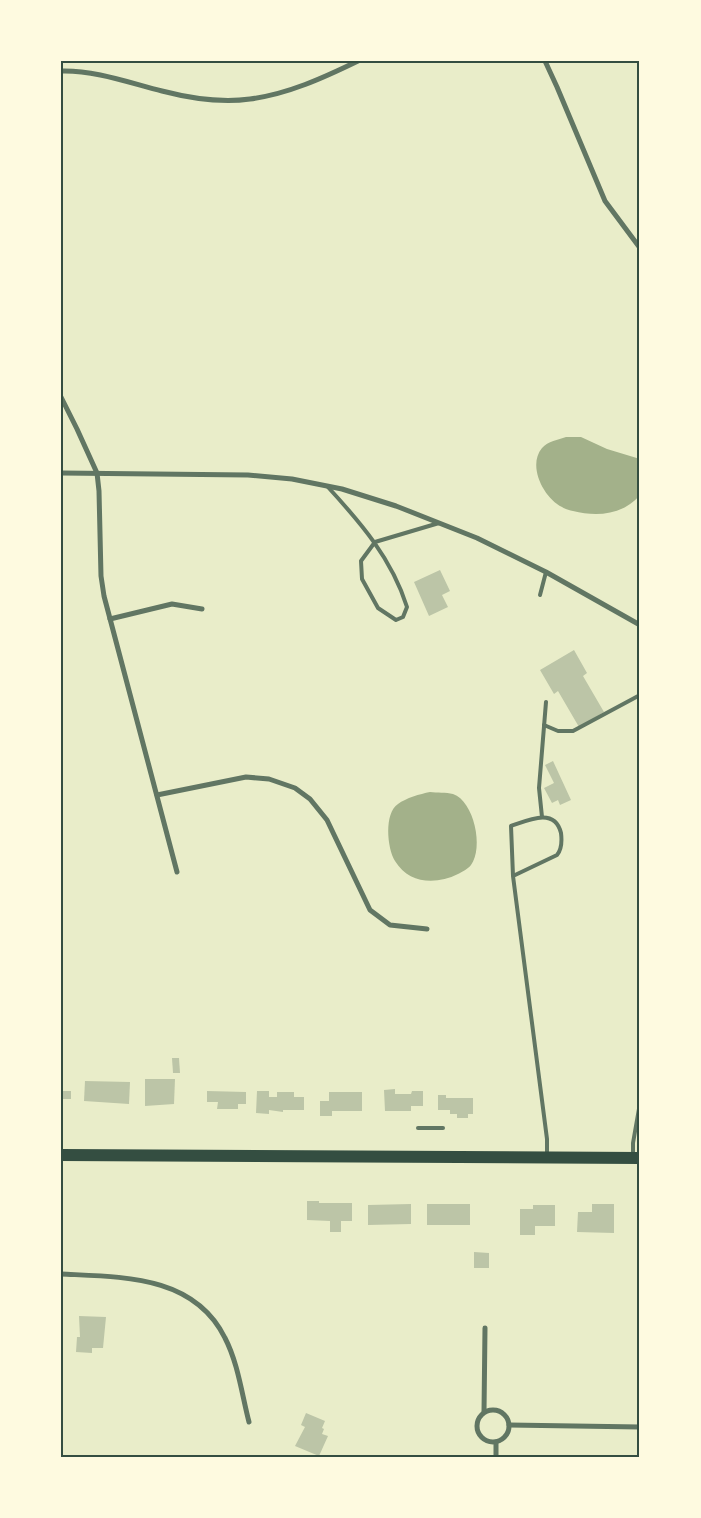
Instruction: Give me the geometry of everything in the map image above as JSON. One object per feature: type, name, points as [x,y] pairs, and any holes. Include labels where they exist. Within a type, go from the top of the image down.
[{"type":"main road","points":[[61,1155],[636,1158]]},
{"type":"street","points":[[61,71],[99,75],[180,96],[218,100],[249,100],[314,82],[358,61]]},
{"type":"street","points":[[544,61],[606,201],[640,248]]},
{"type":"street","points":[[61,397],[96,473],[99,491],[101,576],[110,619],[177,872]]},
{"type":"street","points":[[61,473],[248,475],[292,478],[326,485],[441,523],[505,551],[640,624]]},
{"type":"street","points":[[110,619],[172,604],[202,609]]},
{"type":"street","points":[[157,795],[246,777],[269,779],[295,788],[310,799],[326,820],[370,910],[390,925],[427,929]]},
{"type":"street","points":[[61,1274],[148,1282],[176,1290],[198,1304],[213,1319],[226,1338],[235,1365],[249,1422]]},
{"type":"street","points":[[484,1412],[485,1328]]},
{"type":"street","points":[[490,1410],[501,1411],[505,1414],[510,1425],[507,1434],[500,1441],[496,1442],[485,1440],[478,1432],[477,1421],[484,1412],[490,1410]]},
{"type":"street","points":[[510,1425],[640,1427]]},
{"type":"street","points":[[496,1442],[496,1457]]},
{"type":"lane","points":[[326,485],[359,521],[375,542],[401,587],[407,607],[403,617],[396,620],[378,608],[362,579],[361,561],[375,542],[441,523]]},
{"type":"lane","points":[[540,595],[546,572]]},
{"type":"lane","points":[[544,724],[558,731],[573,732],[640,695]]},
{"type":"lane","points":[[542,817],[539,788],[546,702]]},
{"type":"lane","points":[[513,876],[550,859],[561,850],[560,832],[553,819],[547,816],[511,826],[513,876],[547,1139],[546,1157]]},
{"type":"lane","points":[[636,1158],[633,1143],[640,1103]]},
{"type":"lane","points":[[418,1128],[443,1128]]},
{"type":"shaded area","points":[[566,437],[581,437],[607,449],[640,459],[640,495],[626,507],[600,514],[573,511],[555,503],[549,497],[540,481],[536,464],[538,455],[544,446]]},
{"type":"shaded area","points":[[430,792],[450,793],[460,798],[471,815],[477,837],[475,857],[467,869],[450,878],[432,881],[415,878],[401,869],[392,855],[388,831],[390,815],[398,804],[413,796]]},
{"type":"building","points":[[440,570],[450,591],[442,595],[448,607],[429,616],[414,582]]},
{"type":"building","points":[[574,650],[587,673],[583,676],[604,712],[579,727],[558,691],[554,694],[540,670]]},
{"type":"building","points":[[553,761],[571,800],[560,805],[558,800],[552,803],[544,788],[554,783],[545,765]]},
{"type":"building","points":[[172,1058],[179,1058],[180,1073],[173,1073]]},
{"type":"building","points":[[145,1079],[175,1079],[174,1104],[145,1106]]},
{"type":"building","points":[[85,1081],[130,1082],[129,1104],[84,1101]]},
{"type":"building","points":[[395,1089],[395,1094],[411,1094],[412,1091],[423,1091],[423,1106],[411,1106],[411,1111],[385,1111],[384,1090]]},
{"type":"building","points":[[61,1091],[71,1091],[71,1099],[61,1099]]},
{"type":"building","points":[[207,1091],[246,1092],[246,1104],[238,1104],[238,1109],[217,1109],[218,1102],[207,1102]]},
{"type":"building","points":[[257,1091],[269,1091],[269,1097],[277,1097],[277,1092],[294,1092],[294,1097],[304,1097],[304,1110],[283,1110],[283,1112],[269,1110],[269,1114],[256,1113]]},
{"type":"building","points":[[329,1092],[362,1092],[362,1111],[332,1111],[332,1116],[320,1116],[320,1101],[329,1101]]},
{"type":"building","points":[[438,1095],[446,1095],[446,1098],[473,1098],[473,1114],[468,1114],[468,1118],[457,1118],[457,1114],[450,1114],[450,1110],[438,1110]]},
{"type":"building","points":[[307,1201],[352,1203],[352,1221],[341,1221],[341,1232],[330,1232],[330,1221],[307,1220]]},
{"type":"building","points":[[411,1204],[411,1224],[368,1225],[368,1205]]},
{"type":"building","points":[[427,1204],[470,1204],[470,1225],[427,1225]]},
{"type":"building","points":[[592,1204],[614,1204],[614,1233],[577,1232],[578,1212],[592,1212]]},
{"type":"building","points":[[533,1205],[555,1205],[555,1226],[535,1226],[535,1235],[520,1235],[520,1209],[533,1209]]},
{"type":"building","points":[[474,1252],[489,1253],[489,1268],[474,1268]]},
{"type":"building","points":[[79,1316],[106,1317],[103,1348],[92,1348],[92,1353],[76,1352],[77,1337],[80,1337]]},
{"type":"building","points":[[306,1413],[325,1421],[322,1434],[328,1436],[319,1456],[295,1446],[305,1427],[301,1425]]}]
